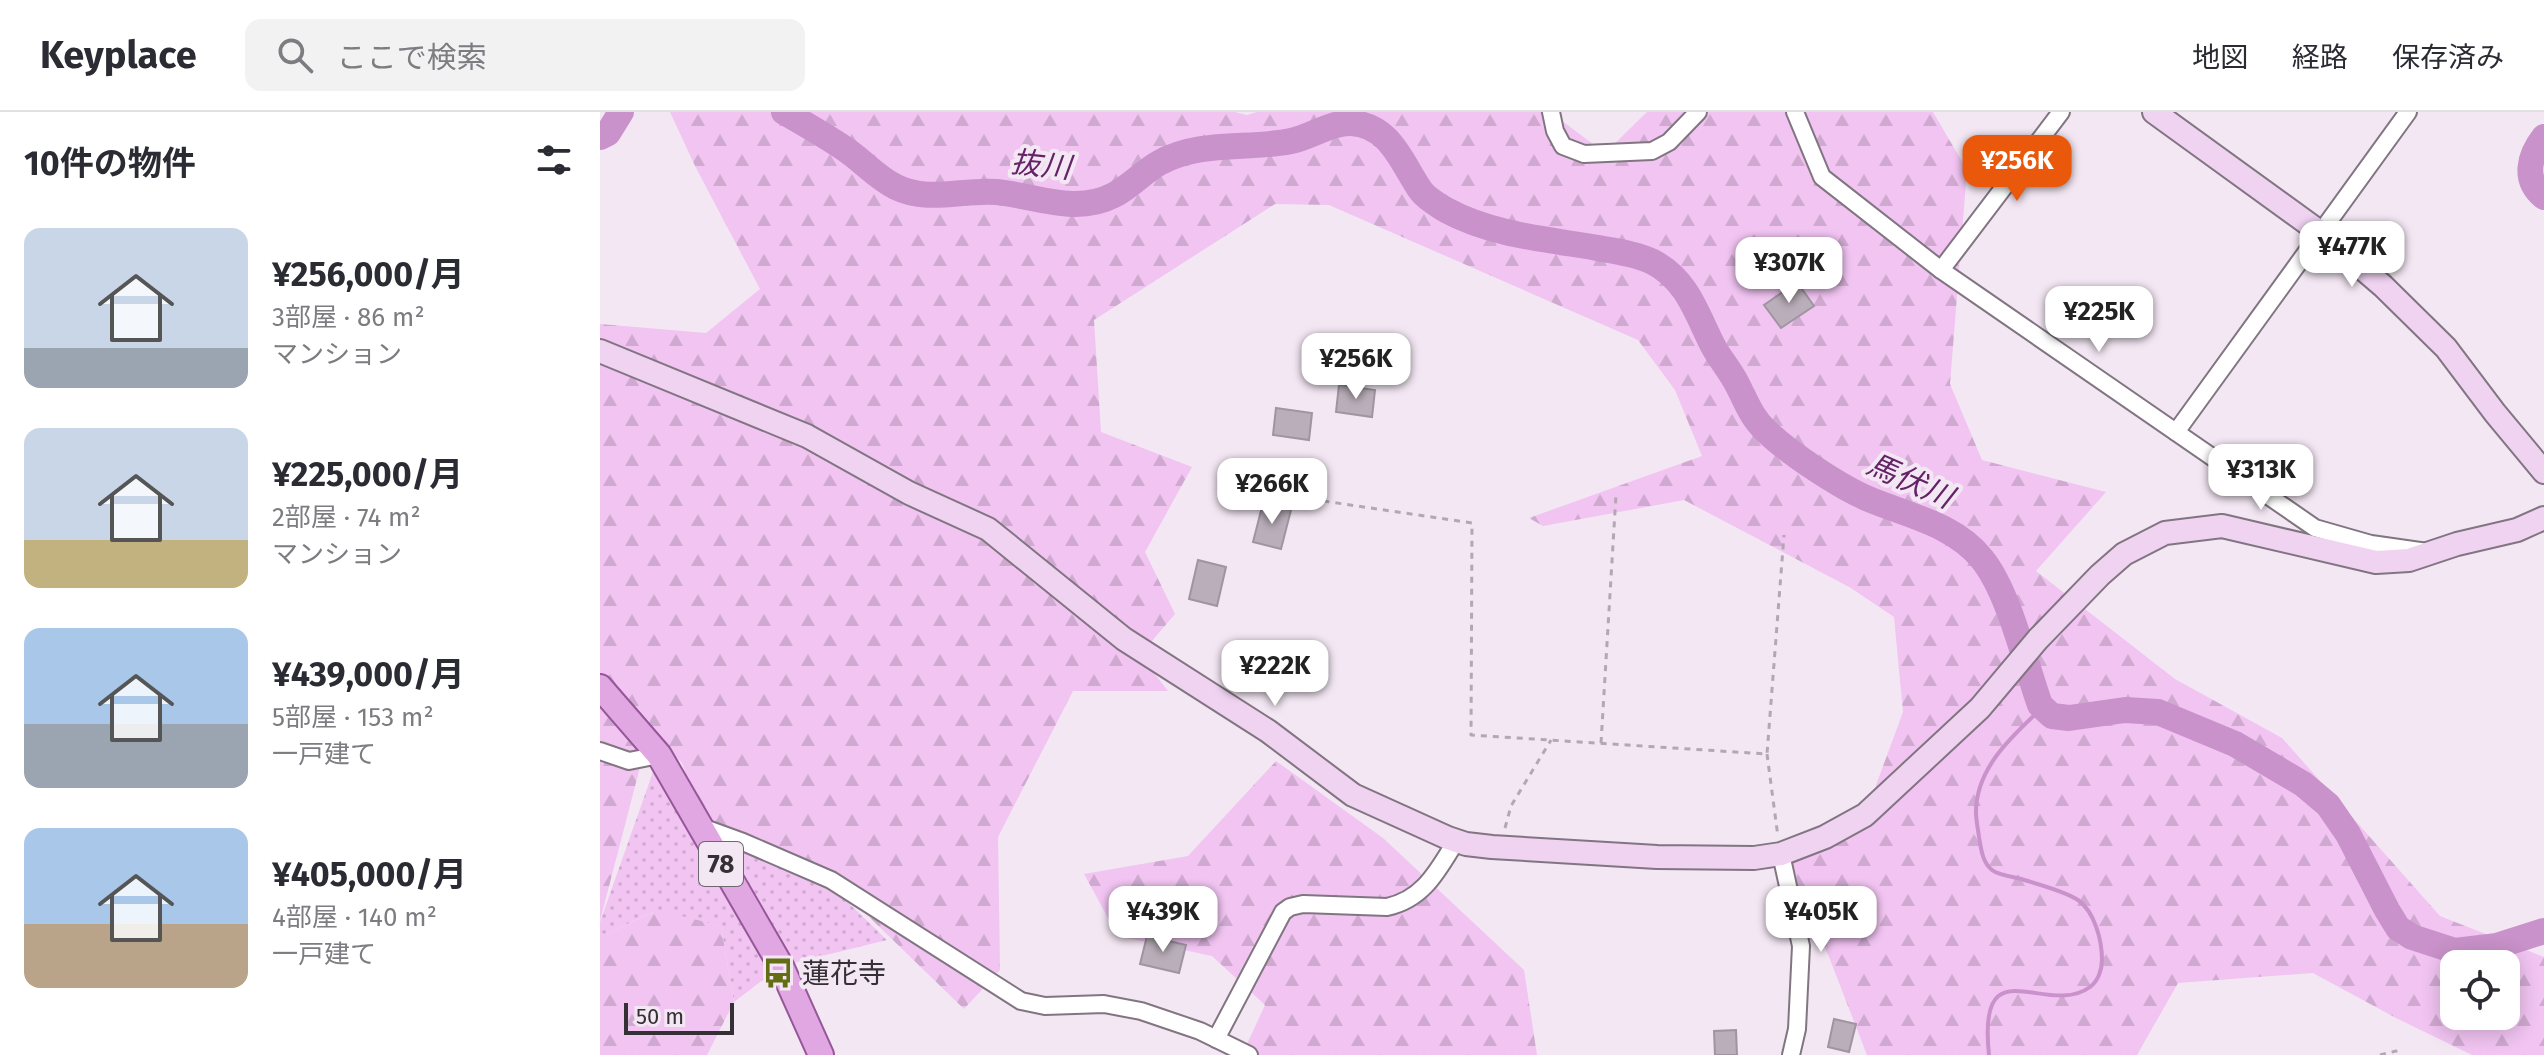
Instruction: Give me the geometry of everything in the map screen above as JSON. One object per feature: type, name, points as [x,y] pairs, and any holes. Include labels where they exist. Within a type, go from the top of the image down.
[{"type":"main road","name":"78","points":[[600,687],[659,755],[781,966],[821,1055]]},
{"type":"street","points":[[1551,112],[1555,131],[1563,146],[1584,154],[1652,151],[1669,142],[1698,112]]},
{"type":"street","points":[[1795,112],[1822,177],[1941,270],[2315,528],[2371,544],[2433,553]]},
{"type":"street","points":[[1941,270],[2061,112]]},
{"type":"street","points":[[2154,112],[2321,233],[2383,286],[2446,348],[2544,472]]},
{"type":"street","points":[[2176,432],[2408,112]]},
{"type":"street","points":[[600,351],[807,436],[909,493],[988,529],[1124,639],[1268,731],[1353,795],[1456,841],[1501,847],[1657,857],[1754,858],[1781,854],[1825,837],[1865,815],[1980,708],[2038,639],[2100,575],[2124,554],[2165,533],[2222,526],[2376,562],[2409,560],[2457,544],[2517,530],[2544,518]]},
{"type":"street","points":[[600,751],[629,761],[659,755]]},
{"type":"street","points":[[699,826],[831,880],[1021,1001],[1045,1006],[1104,1004],[1141,1011],[1200,1031],[1249,1055]]},
{"type":"street","points":[[1216,1039],[1283,912],[1303,904],[1387,907],[1400,904],[1414,897],[1432,880],[1456,841]]},
{"type":"street","points":[[1781,854],[1801,946],[1797,1029],[1791,1055]]},
{"type":"path","points":[[1219,474],[1310,499],[1472,523],[1471,735],[1767,754]]},
{"type":"path","points":[[1601,743],[1616,495]]},
{"type":"path","points":[[1781,854],[1767,754],[1784,535]]},
{"type":"path","points":[[1501,847],[1511,806],[1551,740]]},
{"type":"path","points":[[2380,1055],[2396,1051],[2396,1055]]},
{"type":"green space","points":[[670,112],[1235,112],[1247,115],[1257,112],[1550,112],[1605,153],[1647,112],[1933,112],[1967,170],[1950,384],[1982,460],[2106,492],[2036,571],[2175,679],[2282,738],[2440,916],[2544,957],[2544,1055],[2472,1055],[2313,973],[2178,983],[2137,1055],[1867,1055],[1801,895],[1775,864],[1865,815],[1903,712],[1894,617],[1851,588],[1684,500],[1543,526],[1529,518],[1702,456],[1675,390],[1638,340],[1329,205],[1275,204],[1094,320],[1101,432],[1192,467],[1145,552],[1175,614],[1140,655],[1168,691],[1073,691],[998,837],[1000,970],[964,1009],[831,880],[707,834],[682,763],[600,676],[600,324],[706,333],[760,289]]},
{"type":"green space","points":[[600,694],[646,744],[600,921]]},
{"type":"green space","points":[[659,755],[711,835],[834,889],[887,940],[781,966],[734,1002],[721,926],[653,912],[604,935],[600,934],[600,922]]},
{"type":"green space","points":[[1276,761],[1383,838],[1524,970],[1537,1055],[1242,1055],[1265,1005],[1212,956],[1118,936],[1084,874],[1188,856]]},
{"type":"green space","points":[[658,910],[721,926],[734,1002],[707,1055],[600,1055],[600,934],[604,935]]},
{"type":"building","points":[[1797,282],[1814,306],[1781,328],[1764,305]]},
{"type":"building","points":[[1339,385],[1375,390],[1372,417],[1336,412]]},
{"type":"building","points":[[1276,408],[1312,413],[1309,440],[1273,435]]},
{"type":"building","points":[[1263,503],[1291,510],[1281,549],[1253,542]]},
{"type":"building","points":[[1198,560],[1226,567],[1217,606],[1189,599]]},
{"type":"building","points":[[1147,936],[1186,945],[1179,973],[1140,964]]},
{"type":"building","points":[[1834,1019],[1856,1024],[1849,1052],[1828,1047]]},
{"type":"building","points":[[1736,1030],[1737,1055],[1715,1055],[1714,1031]]},
{"type":"waterway","name":"抜川","points":[[600,137],[608,133],[621,112]]},
{"type":"waterway","name":"馬伏川","points":[[784,112],[845,149],[889,183],[908,192],[933,195],[997,192],[1071,204],[1100,201],[1114,195],[1159,163],[1191,151],[1274,144],[1344,123],[1365,125],[1386,138],[1423,194],[1463,218],[1517,234],[1631,254],[1665,269],[1689,298],[1715,349],[1766,431],[1831,479],[1871,500],[1945,530],[1971,547],[1982,559],[1992,573],[2016,629],[2040,705],[2052,716],[2069,718],[2125,710],[2158,712],[2235,744],[2303,784],[2328,805],[2348,834],[2398,928],[2412,937],[2455,951],[2497,946],[2544,931]]},
{"type":"waterway","points":[[2544,137],[2530,168],[2533,183],[2544,197]]},
{"type":"waterway","points":[[1989,1055],[1988,1021],[1994,1002],[2004,993],[2018,991],[2073,995],[2093,985],[2101,968],[2099,936],[2084,905],[2058,891],[1995,872],[1986,863],[1981,850],[1976,812],[1982,781],[1998,754],[2042,708]]},
{"type":"place","name":"蓮花寺","points":[[778,973]]}]
